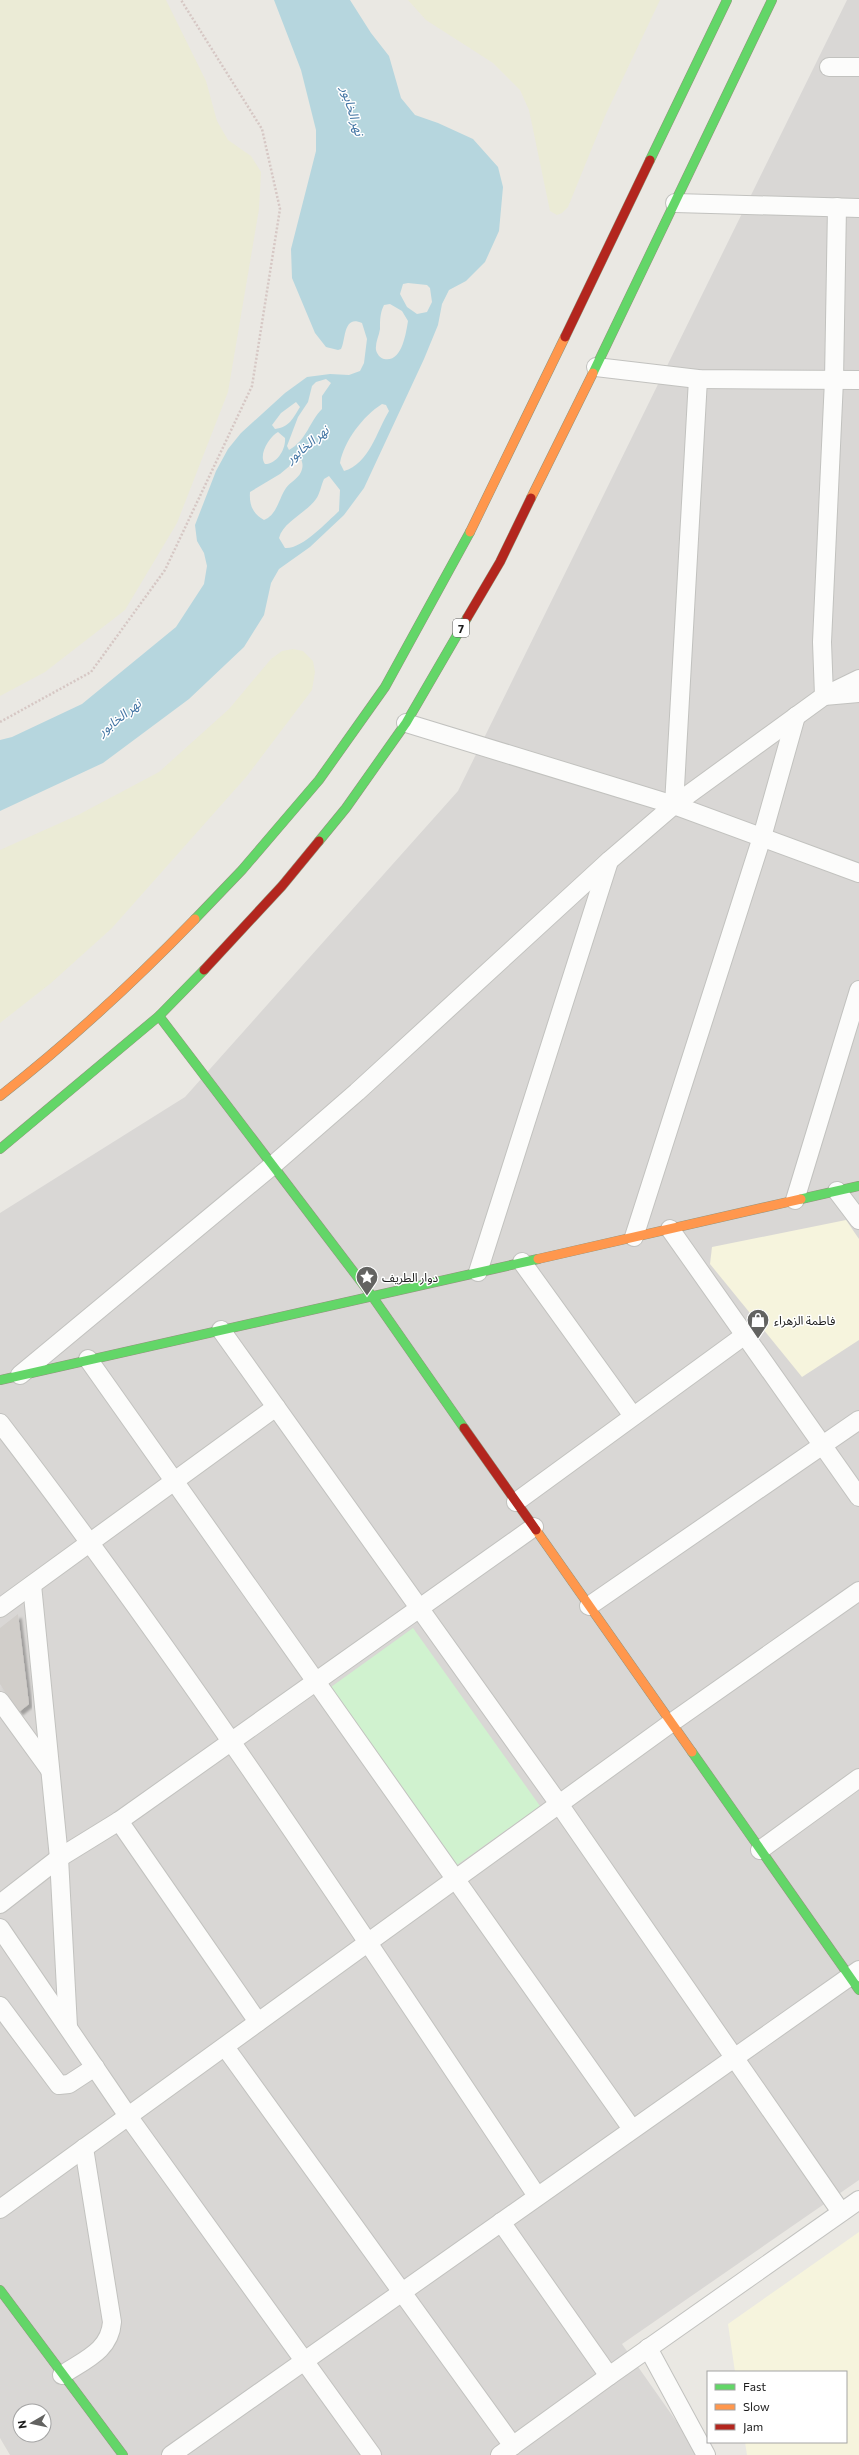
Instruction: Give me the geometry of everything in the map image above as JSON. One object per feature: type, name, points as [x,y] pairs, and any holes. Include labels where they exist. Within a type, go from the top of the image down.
[{"type":"main road","points":[[0,1096],[41,1064],[147,968],[242,870],[319,780],[385,687],[476,521],[727,0]]},
{"type":"main road","name":"7","points":[[0,1149],[159,1016],[225,949],[282,886],[346,808],[406,723],[500,562],[596,367],[772,0]]},
{"type":"main road","points":[[159,1016],[372,1296],[760,1850],[856,1979]]},
{"type":"main road","points":[[0,1380],[859,1186]]},
{"type":"main road","points":[[0,2290],[123,2455]]},
{"type":"street","points":[[829,67],[859,67]]},
{"type":"street","points":[[675,203],[859,208]]},
{"type":"street","points":[[824,696],[822,642],[834,380],[836,207]]},
{"type":"street","points":[[596,367],[698,379],[859,380]]},
{"type":"street","points":[[674,805],[698,379]]},
{"type":"street","points":[[20,1375],[273,1165],[357,1092],[610,860],[674,805],[824,696],[859,679]]},
{"type":"street","points":[[824,696],[859,694]]},
{"type":"street","points":[[634,1237],[762,837],[796,716]]},
{"type":"street","points":[[406,723],[674,805],[859,873]]},
{"type":"street","points":[[478,1272],[610,860]]},
{"type":"street","points":[[795,1200],[851,1044],[859,990]]},
{"type":"street","points":[[837,1191],[859,1220]]},
{"type":"street","points":[[670,1229],[859,1498]]},
{"type":"street","points":[[522,1262],[633,1416]]},
{"type":"street","points":[[221,1330],[559,1804],[841,2212]]},
{"type":"street","points":[[516,1502],[745,1335]]},
{"type":"street","points":[[88,1359],[632,2130]]},
{"type":"street","points":[[0,1608],[276,1407]]},
{"type":"street","points":[[589,1606],[859,1420]]},
{"type":"street","points":[[0,1423],[91,1542],[231,1742],[368,1943],[537,2196]]},
{"type":"street","points":[[0,1904],[59,1858],[118,1821],[534,1527]]},
{"type":"street","points":[[32,1585],[59,1858],[68,2028]]},
{"type":"street","points":[[0,2209],[671,1723],[859,1591]]},
{"type":"street","points":[[0,1701],[50,1771]]},
{"type":"street","points":[[760,1850],[859,1778]]},
{"type":"street","points":[[118,1821],[258,2022]]},
{"type":"street","points":[[0,1928],[128,2116],[372,2455]]},
{"type":"street","points":[[171,2455],[734,2058],[856,1979]]},
{"type":"street","points":[[0,2006],[59,2085],[66,2086],[95,2067]]},
{"type":"street","points":[[224,2047],[402,2292],[504,2452],[648,2348],[859,2200]]},
{"type":"street","points":[[62,2375],[104,2346],[111,2332],[112,2322],[84,2148]]},
{"type":"street","points":[[501,2222],[609,2376]]},
{"type":"street","points":[[648,2348],[706,2455]]},
{"type":"path","points":[[0,722],[91,672],[165,570],[252,386],[280,209],[262,129],[181,0]]},
{"type":"shaded area","points":[[847,0],[859,0],[859,2180],[622,2344],[700,2455],[10,2455],[0,2438],[0,1213],[185,1097],[458,791]]},
{"type":"shaded area","points":[[846,1220],[859,1239],[859,1340],[802,1377],[710,1264],[712,1247]]},
{"type":"shaded area","points":[[859,2232],[859,2455],[747,2455],[745,2443],[847,2443],[847,2371],[735,2371],[728,2324]]},
{"type":"green space","points":[[0,0],[166,0],[206,81],[217,121],[228,140],[251,156],[261,172],[259,209],[228,392],[177,523],[125,610],[45,672],[0,696]]},
{"type":"green space","points":[[408,0],[660,0],[605,116],[568,207],[562,213],[557,215],[550,211],[529,110],[520,90],[493,63],[426,20]]},
{"type":"green space","points":[[293,649],[303,651],[313,661],[315,672],[312,690],[247,776],[112,928],[51,983],[0,1023],[0,850],[78,815],[159,772],[229,709],[271,659],[282,651]]},
{"type":"green space","points":[[413,1628],[540,1806],[457,1865],[331,1687]]},
{"type":"water","name":"نهر الخابور","points":[[274,0],[350,0],[371,33],[389,56],[401,98],[415,115],[438,123],[473,139],[498,167],[503,187],[499,231],[485,262],[466,281],[449,290],[442,304],[438,325],[424,359],[364,488],[344,515],[310,547],[279,569],[271,583],[264,615],[244,647],[189,699],[103,763],[0,811],[0,740],[12,737],[82,704],[176,627],[204,584],[207,566],[204,553],[197,541],[195,525],[216,471],[228,449],[241,433],[285,393],[307,377],[330,374],[349,375],[360,371],[364,363],[367,339],[362,323],[356,321],[351,322],[348,325],[341,349],[338,350],[326,347],[315,333],[292,278],[291,249],[316,151],[316,130],[301,70]],"holes":[[[408,283],[427,285],[430,288],[432,302],[427,312],[417,314],[407,307],[400,294],[403,284]],[[390,304],[402,311],[408,321],[402,346],[399,352],[390,359],[381,358],[376,350],[380,329],[380,317],[384,305]],[[326,379],[331,383],[322,396],[322,409],[300,441],[289,450],[287,446],[298,417],[308,402],[312,386],[316,382]],[[296,402],[300,407],[288,424],[275,429],[272,425],[281,413]],[[382,404],[386,405],[389,411],[366,454],[353,467],[344,471],[340,463],[342,455],[355,430],[368,415]],[[278,432],[285,438],[284,447],[277,459],[265,464],[263,460],[264,451],[271,438]],[[298,459],[301,459],[302,467],[300,474],[286,488],[275,510],[268,518],[264,520],[254,512],[250,501],[250,492],[280,474]],[[329,476],[340,490],[339,511],[306,540],[298,545],[285,548],[279,538],[281,532],[290,522],[307,509],[319,495],[324,479]]]},
{"type":"building","points":[[18,1614],[29,1704],[19,1712],[0,1684],[0,1628]]},
{"type":"traffic: fast","points":[[650,160],[727,0]]},
{"type":"traffic: fast","points":[[593,373],[772,0]]},
{"type":"traffic: fast","points":[[195,919],[242,870],[319,780],[385,687],[470,532]]},
{"type":"traffic: fast","points":[[319,841],[346,808],[406,723],[467,618]]},
{"type":"traffic: fast","points":[[0,1149],[159,1016],[204,970]]},
{"type":"traffic: fast","points":[[159,1016],[372,1296],[464,1428]]},
{"type":"traffic: fast","points":[[801,1199],[859,1186]]},
{"type":"traffic: fast","points":[[0,1380],[538,1259]]},
{"type":"traffic: fast","points":[[692,1752],[859,1990]]},
{"type":"traffic: fast","points":[[0,2290],[123,2455]]},
{"type":"traffic: slow","points":[[470,532],[565,337]]},
{"type":"traffic: slow","points":[[531,498],[593,373]]},
{"type":"traffic: slow","points":[[0,1096],[100,1011],[195,919]]},
{"type":"traffic: slow","points":[[538,1259],[801,1199]]},
{"type":"traffic: slow","points":[[536,1530],[692,1752]]},
{"type":"traffic: jam","points":[[565,337],[650,160]]},
{"type":"traffic: jam","points":[[467,618],[500,562],[531,498]]},
{"type":"traffic: jam","points":[[204,970],[282,886],[319,841]]},
{"type":"traffic: jam","points":[[464,1428],[536,1530]]},
{"type":"place","name":"دوار الطريف","points":[[367,1296]]},
{"type":"place","name":"فاطمة الزهراء","points":[[758,1340]]}]
